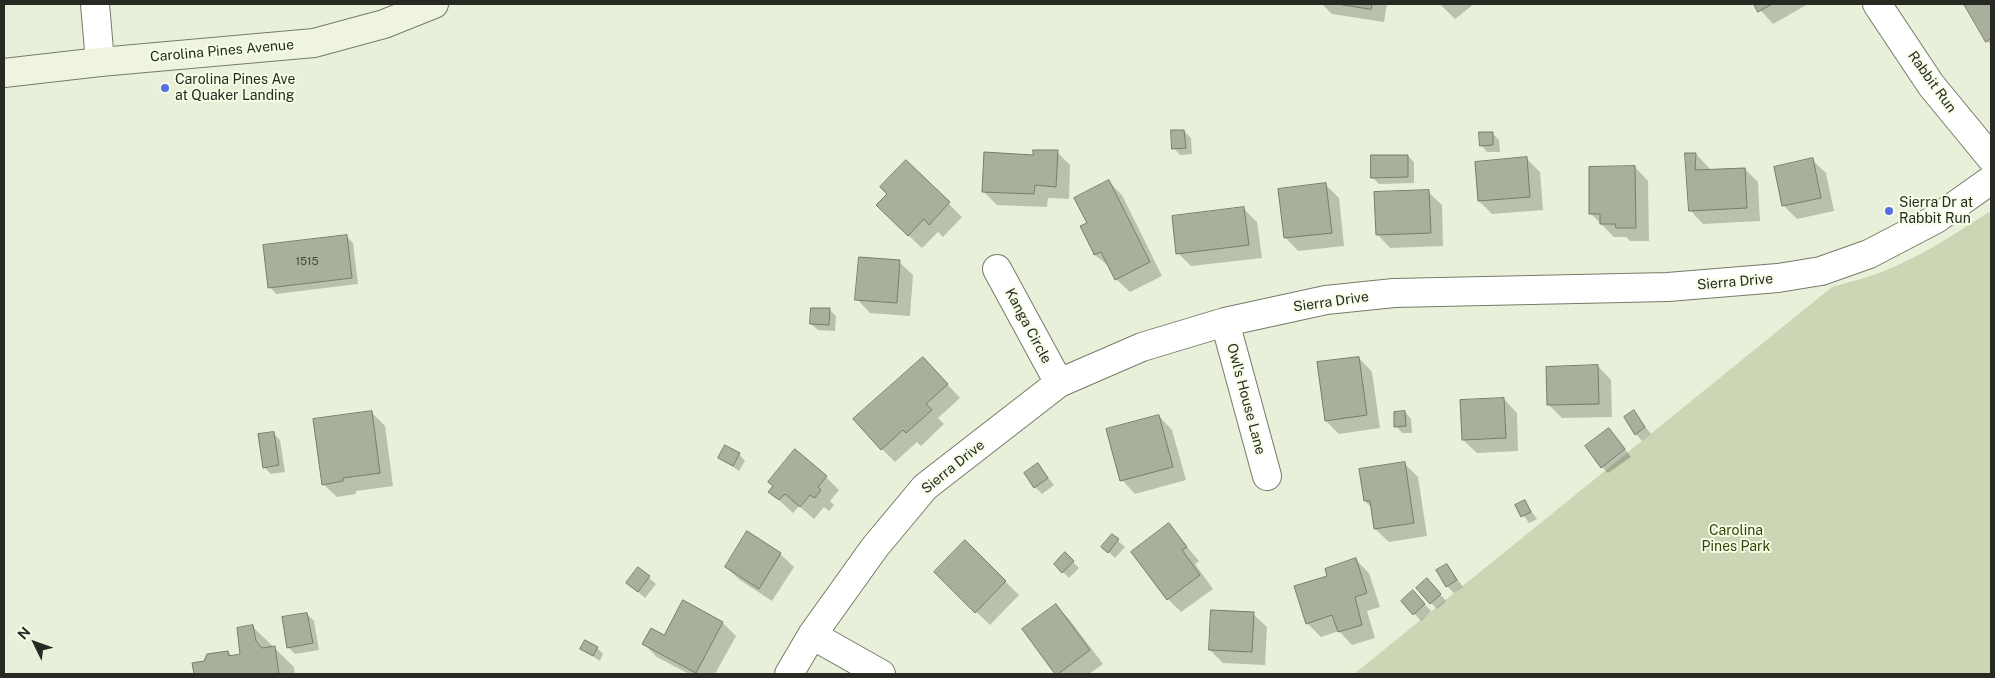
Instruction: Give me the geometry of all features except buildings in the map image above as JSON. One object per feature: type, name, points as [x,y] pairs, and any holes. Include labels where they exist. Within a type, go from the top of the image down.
[{"type":"street","points":[[95,4],[100,62]]},
{"type":"street","name":"Carolina Pines Avenue","points":[[4,73],[100,62],[314,43],[384,24],[434,4]]},
{"type":"street","name":"Rabbit Run","points":[[1877,4],[1931,85],[1991,158]]},
{"type":"street","name":"Sierra Drive","points":[[790,674],[812,635],[875,546],[925,487],[1059,384],[1142,347],[1225,322],[1326,300],[1394,293],[1668,287],[1778,278],[1821,271],[1868,254],[1936,219],[1991,180]]},
{"type":"street","name":"Kanga Circle","points":[[996,269],[1059,384]]},
{"type":"street","name":"Owl's House Lane","points":[[1225,322],[1267,476]]},
{"type":"street","points":[[812,635],[881,674]]},
{"type":"green space","name":"Carolina Pines Park","points":[[1991,211],[1991,674],[1354,674],[1832,287],[1871,276],[1898,265],[1939,244]]},
{"type":"place","name":"Carolina Pines Ave at Quaker Landing","points":[[165,88]]},
{"type":"place","name":"Sierra Dr at Rabbit Run","points":[[1889,211]]}]
